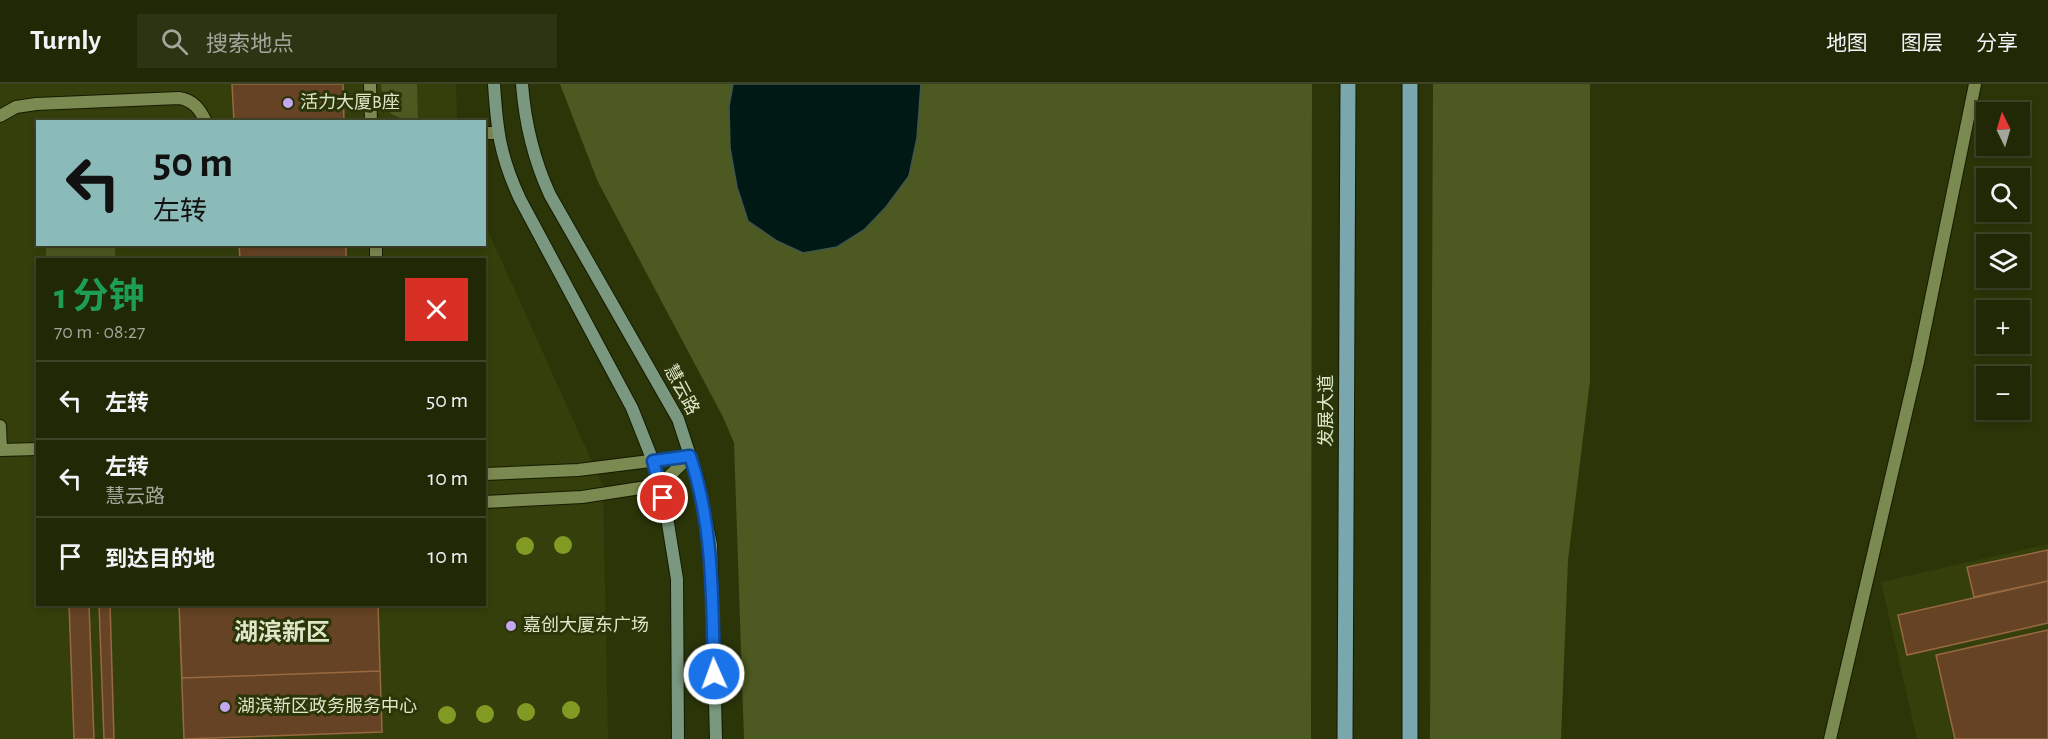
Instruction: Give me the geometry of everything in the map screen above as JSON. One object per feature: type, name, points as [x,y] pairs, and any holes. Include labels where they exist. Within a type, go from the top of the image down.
[{"type":"main road","name":"发展大道","points":[[1345,739],[1348,84]]},
{"type":"main road","points":[[1410,84],[1410,739]]},
{"type":"street","points":[[370,84],[371,120]]},
{"type":"street","points":[[494,84],[491,133],[504,164],[520,199],[632,408],[653,461],[660,486],[677,579],[678,739]]},
{"type":"street","name":"慧云路","points":[[522,84],[529,138],[541,175],[678,419],[698,480],[711,545],[716,739]]},
{"type":"street","points":[[1830,739],[1918,362],[1975,84]]},
{"type":"street","points":[[0,116],[16,107],[36,104],[179,98],[187,99],[195,105],[205,120]]},
{"type":"street","points":[[0,426],[1,450],[36,449]]},
{"type":"street","points":[[486,474],[578,470],[690,456]]},
{"type":"street","points":[[486,502],[582,497],[660,486],[690,456]]},
{"type":"shaded area","points":[[0,84],[456,84],[457,120],[36,120],[36,246],[486,246],[486,226],[603,486],[608,739],[0,739]]},
{"type":"shaded area","points":[[381,84],[417,84],[418,120],[394,115],[389,112]]},
{"type":"shaded area","points":[[560,84],[1312,84],[1311,739],[744,739],[734,443],[723,417],[598,182]]},
{"type":"shaded area","points":[[1433,84],[1590,84],[1590,381],[1568,560],[1561,739],[1430,739]]},
{"type":"shaded area","points":[[46,246],[115,246],[115,258],[46,258]]},
{"type":"shaded area","points":[[2048,544],[2048,739],[1917,739],[1881,582]]},
{"type":"water","points":[[733,84],[921,84],[917,138],[909,176],[886,207],[864,230],[837,247],[803,253],[777,241],[748,221],[737,187],[730,148],[729,106]]},
{"type":"building","name":"活力大厦B座","points":[[232,84],[343,84],[344,120],[234,120]]},
{"type":"building","points":[[239,246],[346,246],[346,258],[240,258]]},
{"type":"building","points":[[2048,550],[2048,581],[1974,597],[1967,567]]},
{"type":"building","points":[[2048,581],[2048,623],[1907,655],[1898,615]]},
{"type":"building","points":[[69,606],[89,606],[94,739],[74,739]]},
{"type":"building","points":[[99,606],[110,606],[114,739],[104,739]]},
{"type":"building","points":[[179,606],[378,606],[382,732],[184,739]]},
{"type":"building","points":[[179,606],[378,606],[380,671],[182,678]]},
{"type":"building","points":[[2048,630],[2048,739],[1955,739],[1936,655]]},
{"type":"place","name":"活力大厦B座","points":[[288,103]]},
{"type":"place","name":"嘉创大厦东广场","points":[[511,626]]},
{"type":"place","name":"湖滨新区政务服务中心","points":[[225,707]]},
{"type":"district","name":"湖滨新区","points":[[282,633]]},
{"type":"route","points":[[663,498],[653,461],[690,456],[698,480],[711,545],[714,674]]}]
